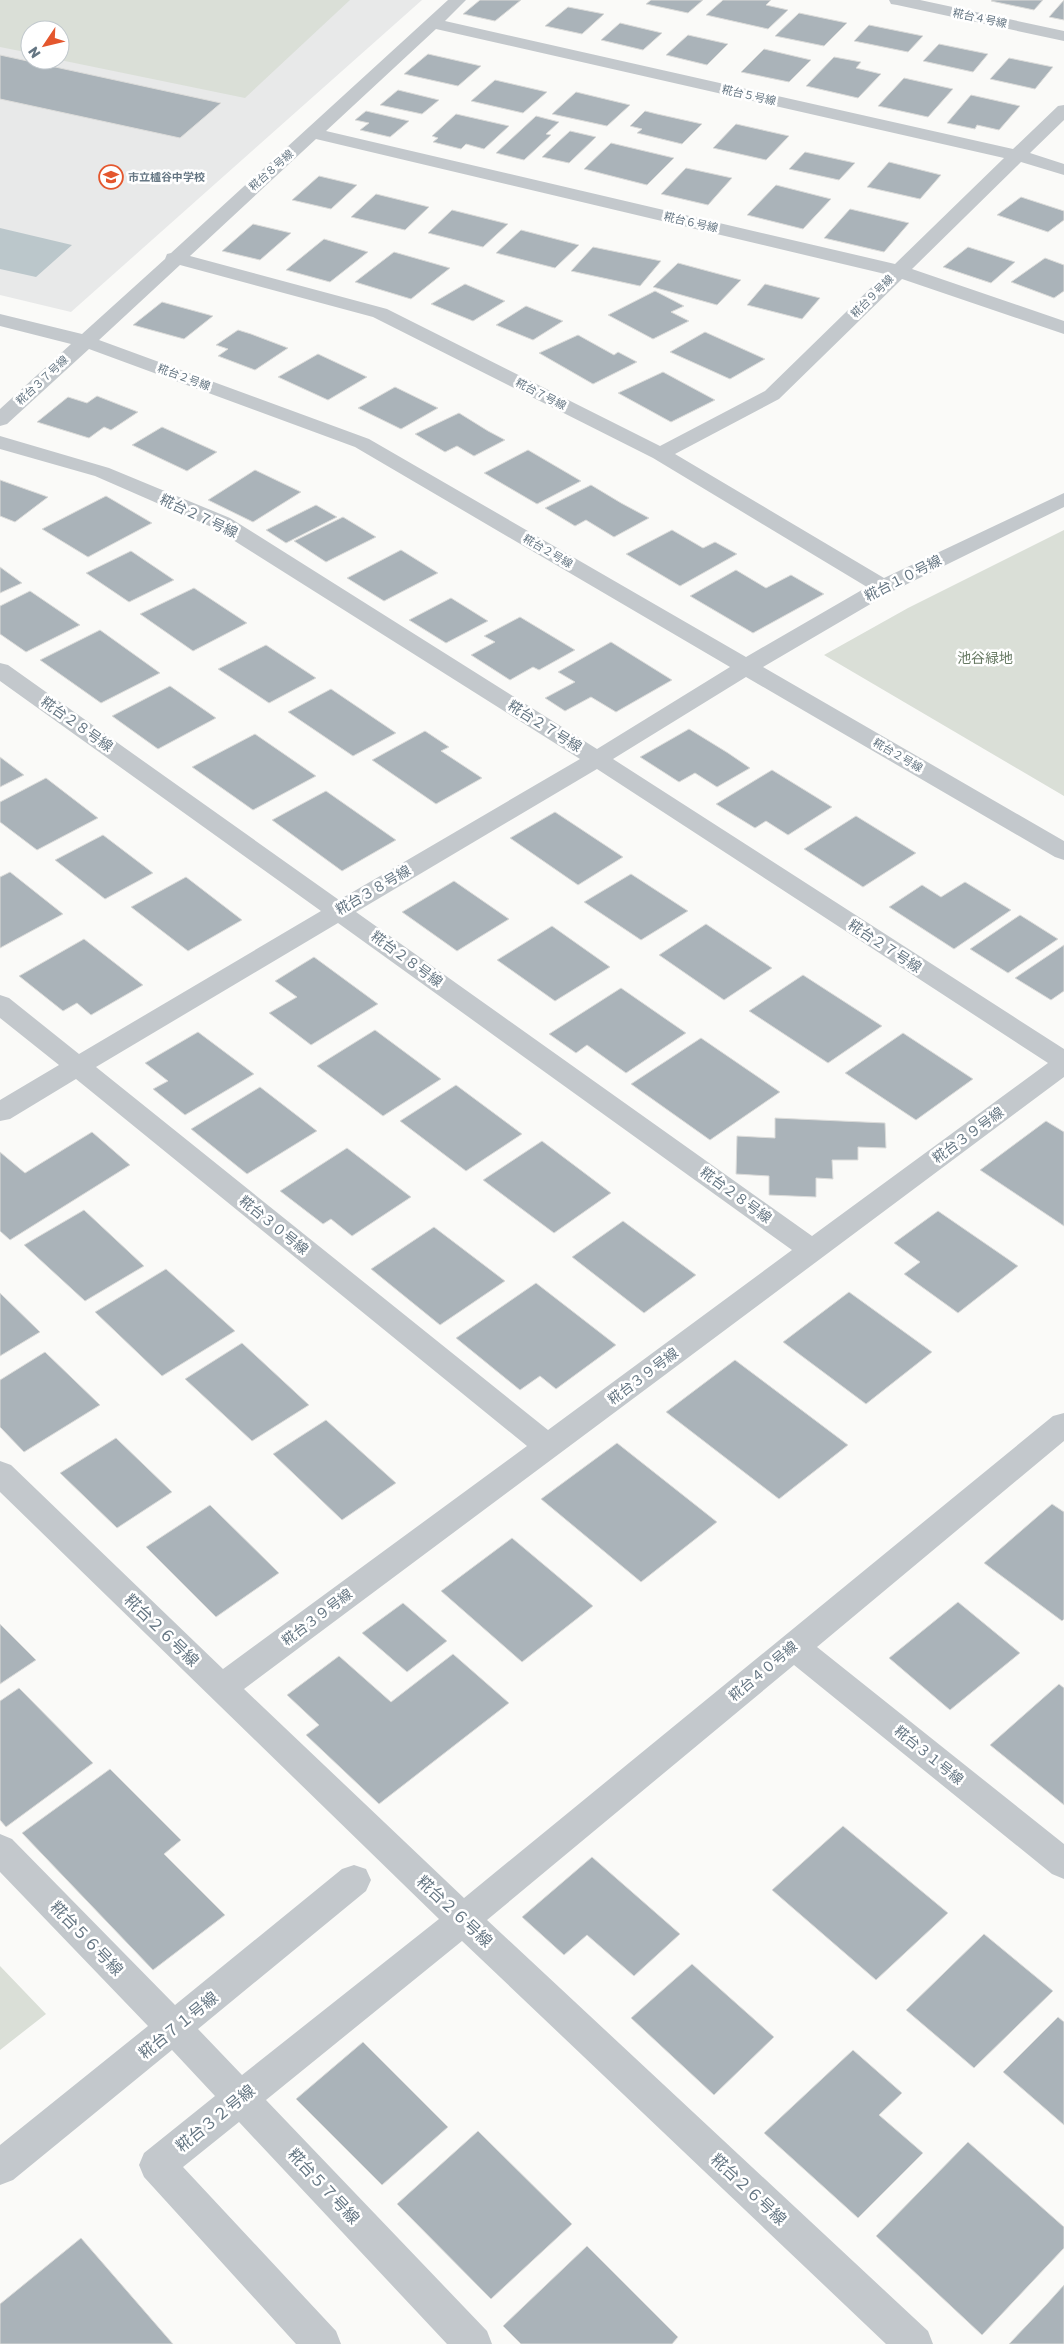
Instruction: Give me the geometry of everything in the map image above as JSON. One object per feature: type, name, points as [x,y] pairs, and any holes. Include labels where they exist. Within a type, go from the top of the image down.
[{"type":"street","name":"糀台８号線","points":[[84,341],[458,0]]},
{"type":"street","name":"糀台４号線","points":[[896,0],[1064,36]]},
{"type":"street","name":"糀台５号線","points":[[432,24],[1019,156],[1064,170]]},
{"type":"street","name":"糀台９号線","points":[[660,454],[772,395],[1064,110]]},
{"type":"street","name":"糀台６号線","points":[[312,133],[898,271],[1064,328]]},
{"type":"street","name":"糀台７号線","points":[[174,258],[380,313],[660,454],[883,586]]},
{"type":"street","name":"糀台２号線","points":[[0,320],[84,341],[362,443],[1064,852]]},
{"type":"street","name":"糀台３７号線","points":[[0,420],[84,341]]},
{"type":"street","name":"糀台２７号線","points":[[0,442],[102,472],[222,523],[597,759],[1064,1063]]},
{"type":"street","name":"糀台１０号線","points":[[746,667],[883,586],[1064,498]]},
{"type":"street","name":"糀台３８号線","points":[[0,1112],[338,910],[597,759],[746,667]]},
{"type":"street","name":"糀台２８号線","points":[[0,670],[812,1250]]},
{"type":"street","name":"糀台３０号線","points":[[0,1004],[548,1446]]},
{"type":"street","name":"糀台３９号線","points":[[222,1688],[1064,1063]]},
{"type":"street","name":"糀台４０号線","points":[[464,1919],[1064,1424]]},
{"type":"street","name":"糀台２６号線","points":[[0,1473],[464,1919],[914,2344]]},
{"type":"street","name":"糀台３１号線","points":[[793,1646],[1064,1864]]},
{"type":"street","name":"糀台５６号線","points":[[0,1849],[174,2028]]},
{"type":"street","name":"糀台７１号線","points":[[0,2168],[354,1880]]},
{"type":"street","name":"糀台３２号線","points":[[322,2344],[157,2165],[464,1919]]},
{"type":"street","name":"糀台５７号線","points":[[174,2028],[474,2344]]},
{"type":"shaded area","name":"市立櫨谷中学校","points":[[0,0],[422,0],[71,312],[0,295]]},
{"type":"shaded area","points":[[0,228],[72,245],[36,277],[0,269]]},
{"type":"green space","points":[[0,0],[350,0],[245,98],[70,62],[70,20],[20,20],[20,51],[0,47]]},
{"type":"green space","name":"池谷緑地","points":[[1064,530],[1064,796],[824,655],[908,608]]},
{"type":"green space","points":[[0,1966],[46,2014],[0,2050]]},
{"type":"building","points":[[480,0],[521,0],[495,21],[463,14]]},
{"type":"building","points":[[651,0],[703,0],[688,13],[646,4]]},
{"type":"building","points":[[723,0],[771,0],[766,5],[788,10],[768,29],[706,15]]},
{"type":"building","points":[[992,0],[1043,0],[1034,10]]},
{"type":"building","points":[[1064,0],[1064,20],[1049,17]]},
{"type":"building","points":[[568,7],[604,14],[582,34],[545,26]]},
{"type":"building","points":[[799,13],[847,23],[824,46],[775,36]]},
{"type":"building","points":[[620,23],[662,33],[643,50],[601,40]]},
{"type":"building","points":[[869,25],[923,36],[908,52],[854,41]]},
{"type":"building","points":[[688,35],[728,44],[707,65],[666,55]]},
{"type":"building","points":[[939,44],[988,54],[973,72],[923,61]]},
{"type":"building","points":[[764,49],[811,60],[789,82],[741,72]]},
{"type":"building","points":[[428,54],[481,66],[458,86],[404,74]]},
{"type":"building","points":[[0,55],[20,59],[20,70],[69,70],[221,103],[180,138],[0,99]]},
{"type":"building","points":[[834,57],[861,62],[856,68],[881,74],[858,98],[806,86]]},
{"type":"building","points":[[1009,58],[1053,67],[1035,89],[990,79]]},
{"type":"building","points":[[904,78],[953,89],[928,117],[878,106]]},
{"type":"building","points":[[495,80],[547,92],[523,113],[471,101]]},
{"type":"building","points":[[398,90],[439,100],[422,114],[380,105]]},
{"type":"building","points":[[576,92],[630,105],[607,126],[552,114]]},
{"type":"building","points":[[971,95],[1020,106],[999,130],[977,125],[975,129],[947,123]]},
{"type":"building","points":[[366,111],[409,121],[390,137],[360,130],[369,123],[355,120]]},
{"type":"building","points":[[645,111],[702,124],[682,144],[637,133],[642,129],[630,126]]},
{"type":"building","points":[[456,114],[509,126],[484,149],[466,144],[461,149],[433,142],[438,138],[432,136]]},
{"type":"building","points":[[536,116],[559,122],[546,134],[551,135],[524,160],[496,153]]},
{"type":"building","points":[[736,124],[789,136],[766,160],[713,148]]},
{"type":"building","points":[[570,131],[596,137],[569,163],[542,157]]},
{"type":"building","points":[[611,143],[674,158],[647,185],[584,169]]},
{"type":"building","points":[[805,152],[855,163],[839,180],[789,169]]},
{"type":"building","points":[[889,162],[941,175],[920,199],[867,187]]},
{"type":"building","points":[[686,168],[732,178],[708,205],[661,194]]},
{"type":"building","points":[[319,176],[357,185],[331,209],[292,200]]},
{"type":"building","points":[[776,185],[831,199],[803,229],[747,215]]},
{"type":"building","points":[[376,194],[429,207],[405,230],[351,217]]},
{"type":"building","points":[[1021,197],[1064,211],[1064,220],[1048,232],[997,215]]},
{"type":"building","points":[[850,209],[909,223],[884,252],[824,238]]},
{"type":"building","points":[[452,210],[508,224],[483,247],[428,233]]},
{"type":"building","points":[[253,224],[291,233],[260,260],[222,251]]},
{"type":"building","points":[[521,230],[579,245],[555,268],[496,253]]},
{"type":"building","points":[[324,239],[368,252],[330,282],[286,270]]},
{"type":"building","points":[[593,247],[661,261],[640,286],[571,271]]},
{"type":"building","points":[[968,247],[1015,262],[991,283],[943,267]]},
{"type":"building","points":[[394,252],[450,268],[411,299],[355,282]]},
{"type":"building","points":[[1045,258],[1064,265],[1064,291],[1054,298],[1011,282]]},
{"type":"building","points":[[678,263],[741,280],[717,305],[653,287]]},
{"type":"building","points":[[465,284],[505,301],[473,321],[431,304]]},
{"type":"building","points":[[765,284],[820,298],[802,319],[747,305]]},
{"type":"building","points":[[655,291],[684,306],[671,312],[689,321],[653,339],[608,315]]},
{"type":"building","points":[[162,302],[213,316],[184,339],[133,325]]},
{"type":"building","points":[[526,306],[563,321],[533,340],[496,325]]},
{"type":"building","points":[[238,330],[288,348],[255,370],[218,356],[228,349],[216,345]]},
{"type":"building","points":[[705,332],[765,359],[730,379],[670,352]]},
{"type":"building","points":[[578,335],[614,355],[618,352],[637,362],[593,384],[539,353]]},
{"type":"building","points":[[318,354],[367,377],[328,400],[278,377]]},
{"type":"building","points":[[663,372],[715,400],[671,422],[618,393]]},
{"type":"building","points":[[395,387],[438,408],[401,429],[358,408]]},
{"type":"building","points":[[97,396],[138,412],[111,430],[104,427],[89,438],[37,422],[68,397],[87,403]]},
{"type":"building","points":[[459,413],[505,440],[474,456],[457,446],[445,452],[415,434]]},
{"type":"building","points":[[162,427],[217,452],[187,471],[132,445]]},
{"type":"building","points":[[528,450],[581,481],[537,504],[484,473]]},
{"type":"building","points":[[255,470],[301,492],[253,522],[208,500]]},
{"type":"building","points":[[0,480],[48,497],[15,522],[0,516]]},
{"type":"building","points":[[591,485],[649,518],[614,537],[586,520],[575,526],[545,508]]},
{"type":"building","points":[[106,496],[152,523],[88,557],[42,529]]},
{"type":"building","points":[[316,505],[337,517],[286,543],[266,530]]},
{"type":"building","points":[[343,517],[376,537],[326,562],[294,541]]},
{"type":"building","points":[[672,530],[703,548],[715,542],[737,554],[680,586],[626,554]]},
{"type":"building","points":[[401,550],[438,573],[384,601],[347,578]]},
{"type":"building","points":[[131,551],[174,580],[129,602],[86,573]]},
{"type":"building","points":[[0,567],[22,583],[0,593]]},
{"type":"building","points":[[736,570],[766,588],[791,575],[824,594],[753,633],[690,596]]},
{"type":"building","points":[[194,588],[247,623],[193,651],[140,614]]},
{"type":"building","points":[[30,591],[80,625],[26,652],[0,634],[0,606]]},
{"type":"building","points":[[451,598],[488,621],[446,643],[409,620]]},
{"type":"building","points":[[520,617],[575,650],[539,670],[533,667],[510,680],[471,655],[495,642],[484,636]]},
{"type":"building","points":[[100,630],[160,673],[101,703],[40,660]]},
{"type":"building","points":[[611,642],[672,680],[616,712],[591,697],[565,711],[545,698],[575,682],[558,672]]},
{"type":"building","points":[[266,645],[316,678],[269,703],[218,669]]},
{"type":"building","points":[[170,686],[216,718],[158,749],[112,716]]},
{"type":"building","points":[[331,689],[396,733],[353,756],[288,712]]},
{"type":"building","points":[[689,729],[750,768],[717,787],[695,773],[679,782],[640,757]]},
{"type":"building","points":[[425,731],[449,747],[441,751],[482,778],[436,804],[372,760]]},
{"type":"building","points":[[255,734],[316,776],[253,810],[192,767]]},
{"type":"building","points":[[0,757],[24,775],[0,787]]},
{"type":"building","points":[[772,770],[832,807],[788,835],[766,821],[755,828],[716,804]]},
{"type":"building","points":[[46,778],[98,818],[37,850],[0,822],[0,802]]},
{"type":"building","points":[[326,791],[396,840],[342,871],[272,820]]},
{"type":"building","points":[[555,812],[623,857],[578,885],[510,838]]},
{"type":"building","points":[[856,816],[916,853],[863,887],[804,849]]},
{"type":"building","points":[[103,835],[153,873],[105,899],[55,860]]},
{"type":"building","points":[[10,872],[63,914],[0,948],[0,877]]},
{"type":"building","points":[[631,874],[688,911],[641,940],[584,902]]},
{"type":"building","points":[[186,877],[242,920],[188,951],[131,907]]},
{"type":"building","points":[[454,881],[509,919],[457,951],[402,912]]},
{"type":"building","points":[[965,882],[1011,910],[954,949],[889,907],[922,885],[941,897]]},
{"type":"building","points":[[1020,915],[1058,939],[1008,973],[970,949]]},
{"type":"building","points":[[706,924],[772,968],[724,1000],[659,955]]},
{"type":"building","points":[[552,926],[610,967],[555,1001],[497,960]]},
{"type":"building","points":[[84,939],[143,985],[91,1015],[77,1003],[63,1011],[19,976]]},
{"type":"building","points":[[1064,945],[1064,991],[1051,1000],[1015,978]]},
{"type":"building","points":[[314,957],[378,1004],[311,1045],[269,1013],[297,997],[275,981]]},
{"type":"building","points":[[803,975],[882,1026],[828,1063],[749,1011]]},
{"type":"building","points":[[621,988],[686,1033],[626,1073],[587,1045],[576,1053],[549,1034]]},
{"type":"building","points":[[375,1030],[441,1079],[383,1116],[317,1066]]},
{"type":"building","points":[[198,1032],[254,1074],[185,1115],[153,1089],[168,1081],[145,1063]]},
{"type":"building","points":[[903,1033],[973,1079],[916,1120],[845,1073]]},
{"type":"building","points":[[701,1038],[780,1092],[710,1140],[631,1084]]},
{"type":"building","points":[[456,1085],[522,1134],[466,1171],[400,1121]]},
{"type":"building","points":[[260,1087],[317,1131],[247,1174],[191,1129]]},
{"type":"building","points":[[775,1118],[885,1123],[886,1148],[858,1147],[858,1160],[832,1160],[833,1179],[816,1178],[816,1197],[769,1195],[769,1176],[736,1174],[737,1136],[775,1138]]},
{"type":"building","points":[[1046,1121],[1064,1132],[1064,1226],[980,1170]]},
{"type":"building","points":[[92,1132],[130,1165],[10,1240],[0,1231],[0,1152],[25,1173]]},
{"type":"building","points":[[542,1141],[611,1193],[554,1233],[483,1180]]},
{"type":"building","points":[[347,1148],[411,1197],[352,1236],[331,1219],[323,1224],[280,1191]]},
{"type":"building","points":[[84,1210],[144,1266],[85,1301],[24,1245]]},
{"type":"building","points":[[938,1211],[1018,1266],[958,1313],[904,1274],[920,1262],[894,1243]]},
{"type":"building","points":[[623,1221],[696,1275],[644,1313],[572,1257]]},
{"type":"building","points":[[434,1227],[505,1281],[440,1325],[371,1269]]},
{"type":"building","points":[[166,1269],[235,1331],[162,1376],[95,1312]]},
{"type":"building","points":[[536,1283],[616,1345],[556,1389],[540,1376],[520,1390],[456,1338]]},
{"type":"building","points":[[849,1292],[932,1352],[866,1404],[783,1342]]},
{"type":"building","points":[[0,1293],[40,1332],[0,1356]]},
{"type":"building","points":[[242,1343],[309,1405],[252,1441],[185,1379]]},
{"type":"building","points":[[45,1352],[100,1405],[24,1452],[0,1427],[0,1380]]},
{"type":"building","points":[[735,1360],[848,1445],[779,1499],[666,1412]]},
{"type":"building","points":[[326,1420],[396,1483],[342,1520],[273,1454]]},
{"type":"building","points":[[116,1438],[172,1492],[117,1528],[60,1473]]},
{"type":"building","points":[[617,1443],[717,1522],[641,1582],[541,1499]]},
{"type":"building","points":[[1052,1504],[1064,1512],[1064,1619],[1062,1621],[984,1563]]},
{"type":"building","points":[[210,1505],[279,1573],[216,1617],[146,1547]]},
{"type":"building","points":[[512,1538],[593,1606],[522,1662],[441,1591]]},
{"type":"building","points":[[958,1602],[1020,1653],[950,1710],[889,1658]]},
{"type":"building","points":[[403,1603],[447,1641],[407,1672],[362,1633]]},
{"type":"building","points":[[0,1624],[36,1660],[0,1684]]},
{"type":"building","points":[[453,1654],[509,1703],[379,1804],[306,1735],[319,1725],[287,1695],[339,1656],[391,1702]]},
{"type":"building","points":[[1059,1684],[1064,1688],[1064,1805],[990,1745]]},
{"type":"building","points":[[19,1688],[93,1763],[6,1827],[0,1820],[0,1701]]},
{"type":"building","points":[[110,1769],[181,1840],[164,1854],[225,1915],[153,1970],[22,1833]]},
{"type":"building","points":[[843,1826],[948,1913],[876,1980],[772,1890]]},
{"type":"building","points":[[592,1857],[680,1934],[634,1976],[587,1935],[564,1955],[522,1917]]},
{"type":"building","points":[[984,1934],[1053,1991],[974,2068],[906,2010]]},
{"type":"building","points":[[692,1964],[774,2037],[714,2095],[631,2018]]},
{"type":"building","points":[[1058,2017],[1064,2022],[1064,2125],[1003,2072]]},
{"type":"building","points":[[363,2042],[448,2127],[382,2185],[296,2099]]},
{"type":"building","points":[[853,2050],[902,2093],[879,2115],[923,2153],[858,2218],[764,2133]]},
{"type":"building","points":[[478,2131],[572,2224],[491,2299],[397,2204]]},
{"type":"building","points":[[968,2142],[1064,2227],[1064,2248],[982,2335],[876,2236]]},
{"type":"building","points":[[81,2238],[173,2344],[0,2344],[0,2304]]},
{"type":"building","points":[[587,2246],[678,2337],[672,2344],[521,2344],[503,2326]]},
{"type":"building","points":[[1064,2285],[1064,2344],[1009,2344],[1046,2305]]},
{"type":"place","name":"市立櫨谷中学校","points":[[111,177]]}]
